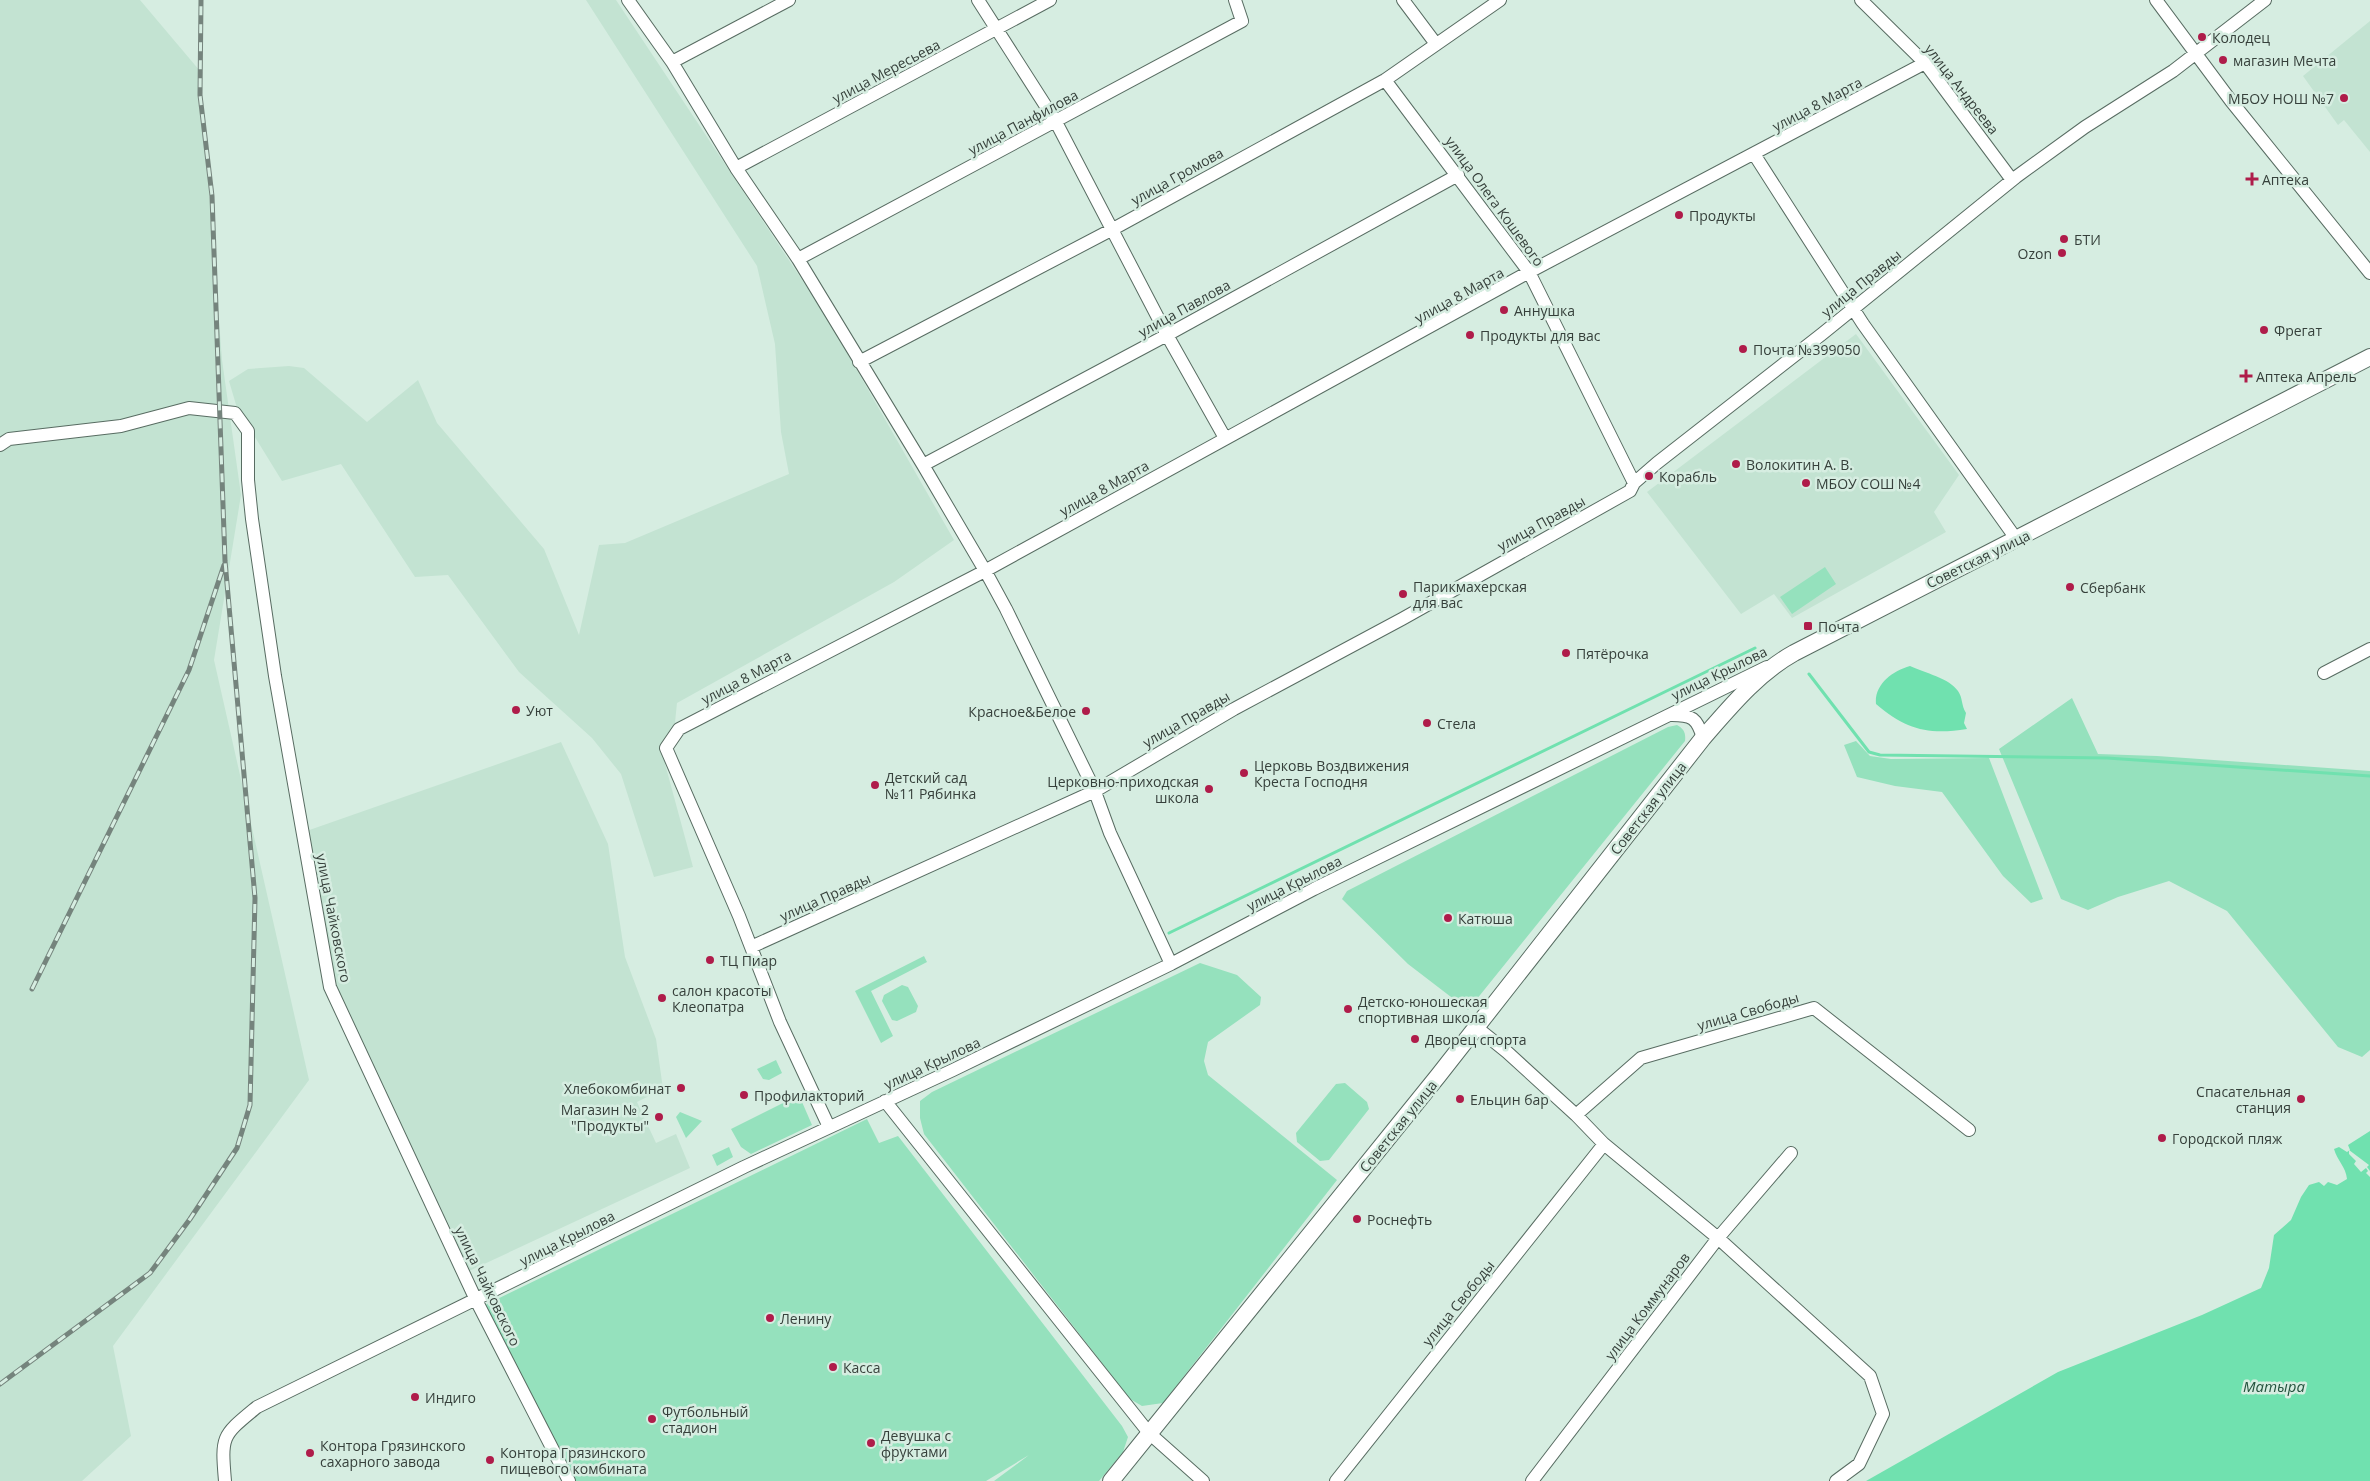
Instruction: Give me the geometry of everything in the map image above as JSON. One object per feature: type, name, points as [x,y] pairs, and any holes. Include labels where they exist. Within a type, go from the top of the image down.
[{"type":"main road","name":"Советская улица","points":[[1111,1481],[1476,1027],[1703,738],[1741,695],[1782,659],[2017,540],[2370,357]]},
{"type":"street","points":[[628,0],[672,62],[736,168],[798,259],[985,571],[1006,609],[1095,790],[1110,834],[1171,964]]},
{"type":"street","points":[[672,62],[789,0]]},
{"type":"street","points":[[978,0],[1056,122],[1167,335],[1225,438]]},
{"type":"street","name":"улица Мересьева","points":[[736,168],[1050,0]]},
{"type":"street","name":"улица Панфилова","points":[[798,259],[1242,21],[1235,0]]},
{"type":"street","points":[[1403,0],[1436,44]]},
{"type":"street","name":"улица Громова","points":[[859,362],[1113,229],[1385,80],[1500,0]]},
{"type":"street","name":"улица Андреева","points":[[1861,0],[1925,64],[2012,180]]},
{"type":"street","points":[[2156,0],[2196,54],[2370,273]]},
{"type":"street","name":"улица Правды","points":[[751,947],[1095,790],[1234,709],[1402,619],[1630,491],[1634,483],[2012,180],[2085,127],[2173,71],[2265,0]]},
{"type":"street","name":"улица 8 Марта","points":[[829,1127],[780,1022],[751,947],[666,748],[670,739],[679,730],[985,571],[1530,272],[1925,64]]},
{"type":"street","name":"улица Олега Кошевого","points":[[1385,80],[1530,272],[1634,483]]},
{"type":"street","points":[[1754,154],[1853,308],[2017,540]]},
{"type":"street","name":"улица Павлова","points":[[923,465],[1167,335],[1458,175]]},
{"type":"street","name":"улица Чайковского","points":[[0,445],[9,439],[121,426],[189,408],[235,413],[248,431],[248,480],[269,637],[330,988],[476,1300],[569,1481]]},
{"type":"street","points":[[2324,673],[2370,649]]},
{"type":"street","name":"улица Крылова","points":[[225,1481],[222,1450],[228,1431],[257,1407],[744,1167],[1171,964],[1314,889],[1782,659]]},
{"type":"street","name":"улица Крылова","points":[[1669,714],[1685,715],[1694,719],[1699,725],[1703,738]]},
{"type":"street","name":"улица Свободы","points":[[1576,1115],[1641,1058],[1814,1008],[1969,1130]]},
{"type":"street","points":[[1476,1027],[1576,1115],[1604,1144],[1718,1238],[1870,1376],[1882,1414],[1859,1464],[1836,1481]]},
{"type":"street","points":[[886,1101],[1149,1433],[1203,1481]]},
{"type":"street","name":"улица Свободы","points":[[1336,1481],[1604,1144]]},
{"type":"street","name":"улица Коммунаров","points":[[1532,1481],[1718,1238],[1791,1153]]},
{"type":"shaded area","points":[[0,0],[140,0],[200,71],[222,360],[241,495],[214,660],[309,1080],[113,1346],[131,1436],[82,1481],[0,1481]]},
{"type":"shaded area","points":[[586,0],[616,0],[826,316],[954,540],[894,582],[677,703],[673,742],[661,749],[693,867],[654,877],[621,774],[592,738],[519,672],[448,575],[415,577],[341,464],[282,481],[237,408],[229,381],[248,369],[289,366],[304,368],[367,422],[418,380],[437,423],[544,549],[579,635],[599,545],[625,543],[789,474],[781,432],[775,344],[757,266]]},
{"type":"shaded area","name":"МБОУ НОШ №7","points":[[2370,21],[2370,152],[2344,120],[2338,125],[2303,76]]},
{"type":"shaded area","name":"МБОУ СОШ №4","points":[[1856,334],[1959,475],[1934,512],[1946,532],[1792,618],[1774,594],[1741,614],[1647,492]]},
{"type":"shaded area","points":[[1825,567],[1836,584],[1792,614],[1780,597]]},
{"type":"shaded area","points":[[2072,698],[2098,754],[2157,756],[2370,771],[2370,1050],[2362,1057],[2338,1047],[2227,911],[2169,881],[2118,897],[2088,910],[2061,899],[1999,749]]},
{"type":"shaded area","points":[[1677,725],[1684,732],[1685,741],[1468,1010],[1408,964],[1342,899],[1347,891],[1668,727]]},
{"type":"shaded area","points":[[1856,741],[1870,756],[1891,759],[1989,758],[2043,899],[2031,903],[2003,876],[1942,792],[1895,786],[1857,777],[1844,745]]},
{"type":"shaded area","name":"Хлебокомбинат","points":[[561,742],[608,844],[625,957],[656,1039],[663,1089],[637,1102],[656,1143],[676,1134],[690,1168],[469,1271],[343,1009],[298,834]]},
{"type":"shaded area","points":[[924,956],[927,962],[871,991],[893,1036],[881,1043],[855,991]]},
{"type":"shaded area","points":[[1200,963],[1237,975],[1261,997],[1260,1005],[1208,1042],[1204,1061],[1208,1075],[1337,1180],[1163,1403],[1142,1406],[1130,1399],[924,1134],[920,1118],[920,1101],[932,1092]]},
{"type":"shaded area","points":[[902,985],[908,987],[918,1006],[916,1012],[897,1021],[892,1020],[882,1001],[884,995]]},
{"type":"shaded area","points":[[776,1060],[782,1073],[769,1080],[763,1079],[757,1069]]},
{"type":"shaded area","points":[[1345,1083],[1367,1102],[1369,1109],[1329,1160],[1320,1161],[1297,1142],[1296,1133],[1336,1084]]},
{"type":"shaded area","points":[[799,1095],[812,1125],[751,1154],[741,1147],[731,1129]]},
{"type":"shaded area","points":[[680,1112],[702,1121],[686,1138],[676,1117]]},
{"type":"shaded area","points":[[867,1119],[879,1143],[898,1136],[1122,1426],[1128,1437],[1123,1452],[1099,1481],[994,1481],[1029,1455],[986,1481],[573,1481],[483,1306]]},
{"type":"shaded area","points":[[729,1147],[733,1157],[717,1166],[712,1155]]},
{"type":"water","points":[[1910,666],[1943,679],[1954,686],[1960,694],[1966,713],[1964,723],[1967,729],[1929,731],[1918,728],[1898,720],[1876,704],[1876,697],[1881,685],[1897,671]]},
{"type":"water","name":"Матыра","points":[[2370,1131],[2370,1481],[1866,1481],[2058,1372],[2202,1315],[2261,1288],[2269,1268],[2274,1235],[2291,1220],[2301,1197],[2309,1185],[2319,1182],[2324,1186],[2328,1182],[2337,1185],[2347,1179],[2334,1149],[2339,1147],[2347,1152],[2350,1150],[2348,1145]]},
{"type":"pier","points":[[2349,1150],[2369,1165],[2367,1167],[2370,1171],[2370,1177],[2366,1173],[2368,1171],[2366,1168],[2361,1172],[2354,1164],[2356,1161],[2349,1154]]},
{"type":"waterway","points":[[1169,933],[1755,648]]},
{"type":"waterway","points":[[1809,674],[1869,752],[1880,755],[2107,758],[2370,776]]},
{"type":"railway","points":[[0,1384],[150,1273],[190,1219],[237,1148],[250,1105],[255,898],[225,561],[212,196],[200,95],[201,0]]},
{"type":"railway","points":[[32,989],[189,670],[224,565]]},
{"type":"place","name":"Колодец","points":[[2202,37]]},
{"type":"place","name":"магазин Мечта","points":[[2223,60]]},
{"type":"place","name":"МБОУ НОШ №7","points":[[2344,98]]},
{"type":"place","name":"Аптека","points":[[2252,179]]},
{"type":"place","name":"Продукты","points":[[1679,215]]},
{"type":"place","name":"БТИ","points":[[2064,239]]},
{"type":"place","name":"Ozon","points":[[2062,253]]},
{"type":"place","name":"Аннушка","points":[[1504,310]]},
{"type":"place","name":"Фрегат","points":[[2264,330]]},
{"type":"place","name":"Продукты для вас","points":[[1470,335]]},
{"type":"place","name":"Почта №399050","points":[[1743,349]]},
{"type":"place","name":"Аптека Апрель","points":[[2246,376]]},
{"type":"place","name":"Волокитин А. В.","points":[[1736,464]]},
{"type":"place","name":"Корабль","points":[[1649,476]]},
{"type":"place","name":"МБОУ СОШ №4","points":[[1806,483]]},
{"type":"place","name":"Сбербанк","points":[[2070,587]]},
{"type":"place","name":"Парикмахерская для вас","points":[[1403,594]]},
{"type":"place","name":"Почта","points":[[1808,626]]},
{"type":"place","name":"Пятёрочка","points":[[1566,653]]},
{"type":"place","name":"Уют","points":[[516,710]]},
{"type":"place","name":"Красное&Белое","points":[[1086,711]]},
{"type":"place","name":"Стела","points":[[1427,723]]},
{"type":"place","name":"Церковь Воздвижения Креста Господня","points":[[1244,773]]},
{"type":"place","name":"Детский сад №11 Рябинка","points":[[875,785]]},
{"type":"place","name":"Церковно-приходская школа","points":[[1209,789]]},
{"type":"place","name":"Катюша","points":[[1448,918]]},
{"type":"place","name":"ТЦ Пиар","points":[[710,960]]},
{"type":"place","name":"салон красоты Клеопатра","points":[[662,998]]},
{"type":"place","name":"Детско-юношеская спортивная школа","points":[[1348,1009]]},
{"type":"place","name":"Дворец спорта","points":[[1415,1039]]},
{"type":"place","name":"Хлебокомбинат","points":[[681,1088]]},
{"type":"place","name":"Профилакторий","points":[[744,1095]]},
{"type":"place","name":"Ельцин бар","points":[[1460,1099]]},
{"type":"place","name":"Спасательная станция","points":[[2301,1099]]},
{"type":"place","name":"Магазин № 2 \"Продукты\"","points":[[659,1117]]},
{"type":"place","name":"Городской пляж","points":[[2162,1138]]},
{"type":"place","name":"Роснефть","points":[[1357,1219]]},
{"type":"place","name":"Ленину","points":[[770,1318]]},
{"type":"place","name":"Касса","points":[[833,1367]]},
{"type":"place","name":"Индиго","points":[[415,1397]]},
{"type":"place","name":"Футбольный стадион","points":[[652,1419]]},
{"type":"place","name":"Девушка с фруктами","points":[[871,1443]]},
{"type":"place","name":"Контора Грязинского сахарного завода","points":[[310,1453]]},
{"type":"place","name":"Контора Грязинского пищевого комбината","points":[[490,1460]]}]
